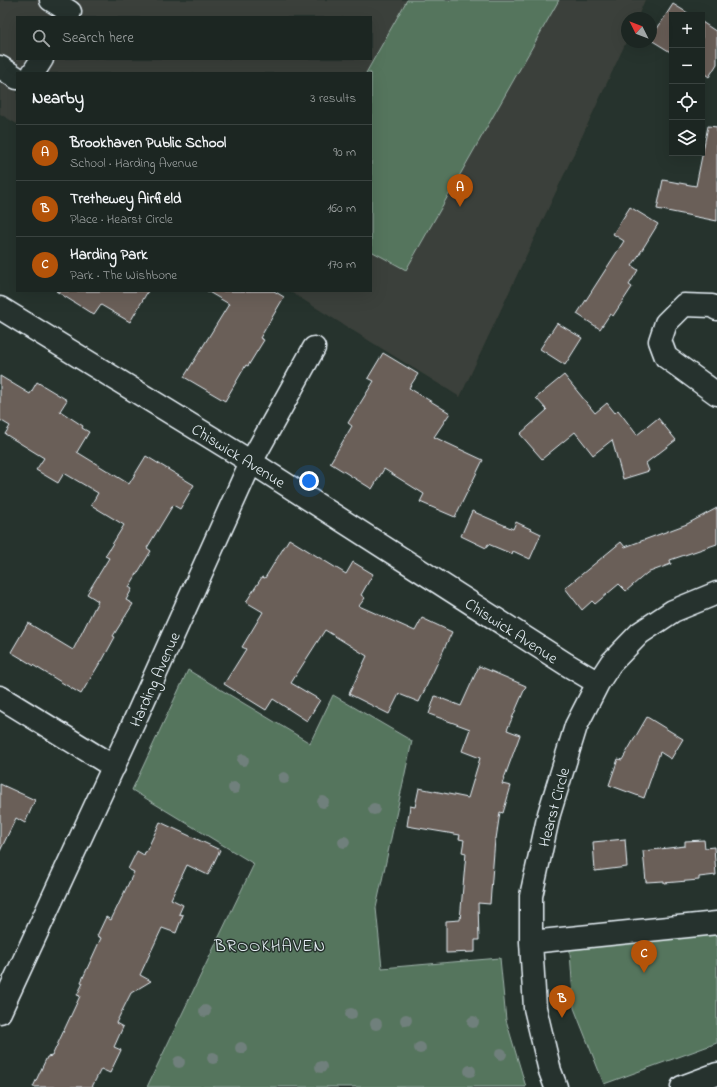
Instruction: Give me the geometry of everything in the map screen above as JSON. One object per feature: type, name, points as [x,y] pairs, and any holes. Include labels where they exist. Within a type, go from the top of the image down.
[{"type":"street","points":[[51,0],[70,12],[68,16]]},
{"type":"street","points":[[34,72],[41,60]]},
{"type":"street","points":[[0,67],[16,77]]},
{"type":"street","points":[[717,309],[712,306],[684,305],[666,323],[660,341],[666,358],[717,394]]},
{"type":"street","name":"Chiswick Avenue","points":[[0,308],[251,462],[598,683]]},
{"type":"street","name":"Harding Avenue","points":[[0,1012],[114,768],[251,462],[314,348]]},
{"type":"street","name":"Hearst Circle","points":[[556,1087],[550,1071],[535,1008],[531,942],[531,896],[549,814],[576,726],[598,683],[611,663],[640,633],[673,611],[717,593]]},
{"type":"street","points":[[0,697],[114,768]]},
{"type":"street","points":[[531,942],[717,924]]},
{"type":"street","points":[[682,1087],[717,1074]]},
{"type":"shaded area","points":[[0,0],[645,0],[640,12],[621,12],[621,48],[623,48],[460,397],[291,292],[372,292],[372,72],[16,72],[16,123],[0,114]]},
{"type":"green space","points":[[407,0],[559,0],[406,270],[372,252],[372,72],[367,72]]},
{"type":"green space","points":[[188,670],[310,743],[333,695],[412,741],[376,908],[382,968],[500,958],[506,1020],[526,1087],[147,1087],[254,864],[132,790]]},
{"type":"green space","points":[[717,929],[717,1043],[604,1084],[574,1008],[569,939]]},
{"type":"building","points":[[673,4],[686,12],[669,12],[669,51],[657,44],[657,29]]},
{"type":"building","points":[[705,24],[717,32],[717,64],[709,77],[705,74]]},
{"type":"building","points":[[708,126],[717,127],[717,221],[657,209],[663,180],[696,186],[702,156],[705,156],[705,141]]},
{"type":"building","points":[[630,207],[658,224],[632,266],[638,270],[629,285],[632,287],[613,316],[610,314],[600,329],[577,314],[624,241],[613,234]]},
{"type":"building","points":[[58,292],[147,292],[130,322],[101,305],[94,315]]},
{"type":"building","points":[[209,292],[276,292],[284,297],[260,338],[264,340],[248,366],[246,365],[225,401],[184,377],[229,304]]},
{"type":"building","points":[[557,323],[582,338],[565,365],[540,349]]},
{"type":"building","points":[[383,353],[418,374],[409,388],[450,413],[434,437],[483,460],[455,517],[420,502],[424,494],[384,469],[372,489],[330,463],[352,426],[348,423],[374,381],[368,378]]},
{"type":"building","points":[[564,375],[595,413],[607,403],[615,413],[618,410],[637,435],[658,418],[676,440],[646,463],[649,471],[623,479],[612,440],[593,455],[575,432],[542,459],[520,434],[547,410],[536,398]]},
{"type":"building","points":[[0,376],[30,394],[37,382],[67,400],[60,411],[83,426],[82,428],[89,432],[77,452],[129,484],[146,456],[194,485],[180,509],[173,505],[147,548],[151,551],[129,587],[132,589],[126,600],[133,604],[113,636],[115,637],[102,661],[81,694],[11,652],[28,623],[73,650],[98,601],[87,594],[109,558],[105,556],[124,525],[91,505],[98,493],[64,473],[58,483],[36,470],[44,458],[5,434],[10,426],[0,420]]},
{"type":"building","points":[[717,508],[717,544],[670,560],[671,564],[647,573],[626,591],[619,584],[595,604],[592,601],[582,610],[565,588],[621,542],[625,547],[687,524]]},
{"type":"building","points":[[472,511],[513,529],[516,522],[541,534],[530,559],[513,551],[512,554],[488,544],[486,548],[461,536]]},
{"type":"building","points":[[289,539],[346,574],[353,562],[373,574],[361,595],[365,598],[359,606],[415,631],[422,618],[452,632],[419,702],[399,694],[389,714],[349,694],[367,656],[325,630],[291,683],[320,700],[307,721],[273,699],[266,710],[224,684],[246,649],[242,647],[263,612],[246,602],[262,577],[265,578]]},
{"type":"building","points":[[479,666],[526,686],[507,730],[520,735],[502,784],[511,786],[503,813],[500,812],[495,839],[490,904],[478,903],[479,940],[475,940],[475,952],[446,953],[446,921],[460,920],[466,853],[462,852],[464,840],[459,839],[460,835],[407,826],[410,806],[415,807],[419,788],[468,798],[480,758],[462,751],[470,729],[429,714],[435,696],[461,706]]},
{"type":"building","points":[[647,717],[683,739],[671,759],[660,752],[644,798],[609,785],[618,759],[622,760]]},
{"type":"building","points":[[0,784],[35,800],[25,823],[16,818],[0,851]]},
{"type":"building","points":[[160,822],[220,850],[208,875],[187,865],[171,899],[183,905],[179,914],[183,915],[176,933],[162,928],[140,975],[151,981],[131,993],[116,1023],[123,1027],[114,1047],[121,1050],[110,1073],[101,1069],[92,1087],[33,1087],[47,1057],[52,1056],[80,996],[77,995],[83,983],[81,982],[101,938],[97,936],[106,917],[111,920],[134,872],[128,869],[137,851],[144,855]]},
{"type":"building","points":[[625,839],[627,867],[595,871],[593,842]]},
{"type":"building","points":[[704,840],[705,848],[714,847],[716,875],[699,877],[699,880],[664,883],[664,881],[646,882],[643,851],[685,846],[685,841]]},
{"type":"place","name":"Brookhaven Public School","points":[[460,207]]},
{"type":"place","name":"Harding Park","points":[[644,973]]},
{"type":"place","name":"Trethewey Airfield","points":[[562,1018]]},
{"type":"district","name":"BROOKHAVEN","points":[[270,945]]}]
